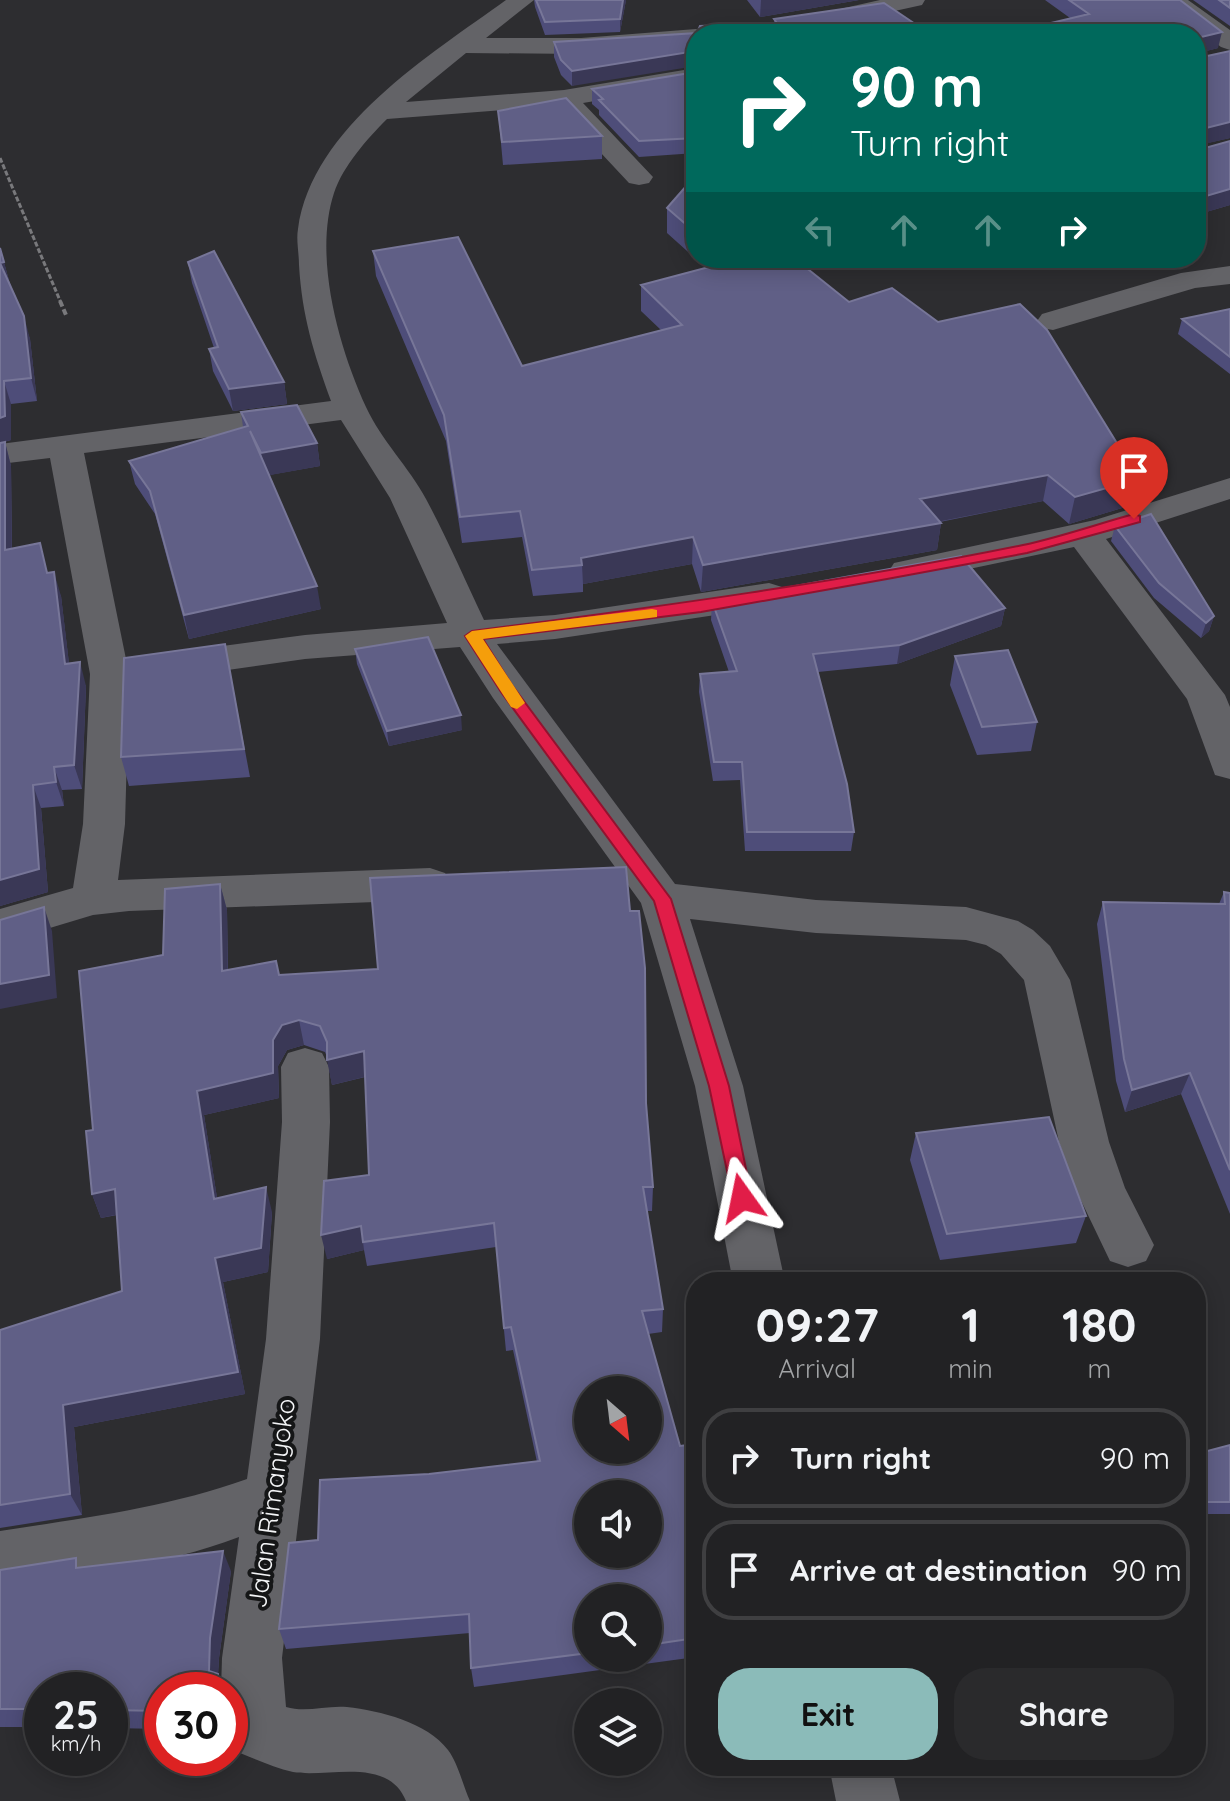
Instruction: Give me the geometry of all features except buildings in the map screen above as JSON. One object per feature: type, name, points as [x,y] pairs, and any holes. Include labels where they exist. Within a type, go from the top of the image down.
[{"type":"street","points":[[522,0],[434,64],[380,112],[333,167],[320,193],[312,231],[316,292],[323,334],[350,409],[408,498],[472,636],[507,689],[653,887],[719,1086],[757,1272]]},
{"type":"street","points":[[810,21],[913,0]]},
{"type":"street","points":[[1176,3],[1212,0]]},
{"type":"street","points":[[1176,3],[1205,24]]},
{"type":"street","points":[[1206,25],[1230,42]]},
{"type":"street","points":[[462,45],[581,46],[686,38]]},
{"type":"street","points":[[380,112],[564,98],[686,78]]},
{"type":"street","points":[[564,98],[639,177]]},
{"type":"street","points":[[1053,321],[1192,279],[1230,275]]},
{"type":"street","points":[[0,454],[350,409]]},
{"type":"street","points":[[65,446],[110,674],[104,824],[93,899]]},
{"type":"street","points":[[872,577],[1027,548],[1083,534],[1230,488]]},
{"type":"street","points":[[1083,534],[1205,695],[1227,745],[1230,765]]},
{"type":"street","points":[[110,674],[305,647],[472,636],[686,609],[809,588]]},
{"type":"street","points":[[601,877],[834,918],[976,925],[1001,933],[1020,944],[1035,957],[1047,980],[1084,1142],[1101,1190],[1128,1245]]},
{"type":"street","points":[[0,926],[93,899],[129,895],[467,883]]},
{"type":"street","name":"Jalan Rimanyoko","points":[[305,1067],[306,1122],[293,1339],[252,1658],[252,1697],[262,1731],[295,1741],[346,1738],[397,1749],[426,1772],[438,1801]]},
{"type":"street","points":[[0,1560],[194,1526],[273,1497]]},
{"type":"street","points":[[862,1776],[868,1801]]},
{"type":"path","points":[[0,158],[66,315]]},
{"type":"slow traffic","points":[[517,703],[472,636],[652,614]]},
{"type":"route","points":[[742,1198],[719,1086],[662,899],[507,689],[472,636],[701,607],[1027,548],[1134,519]]}]
